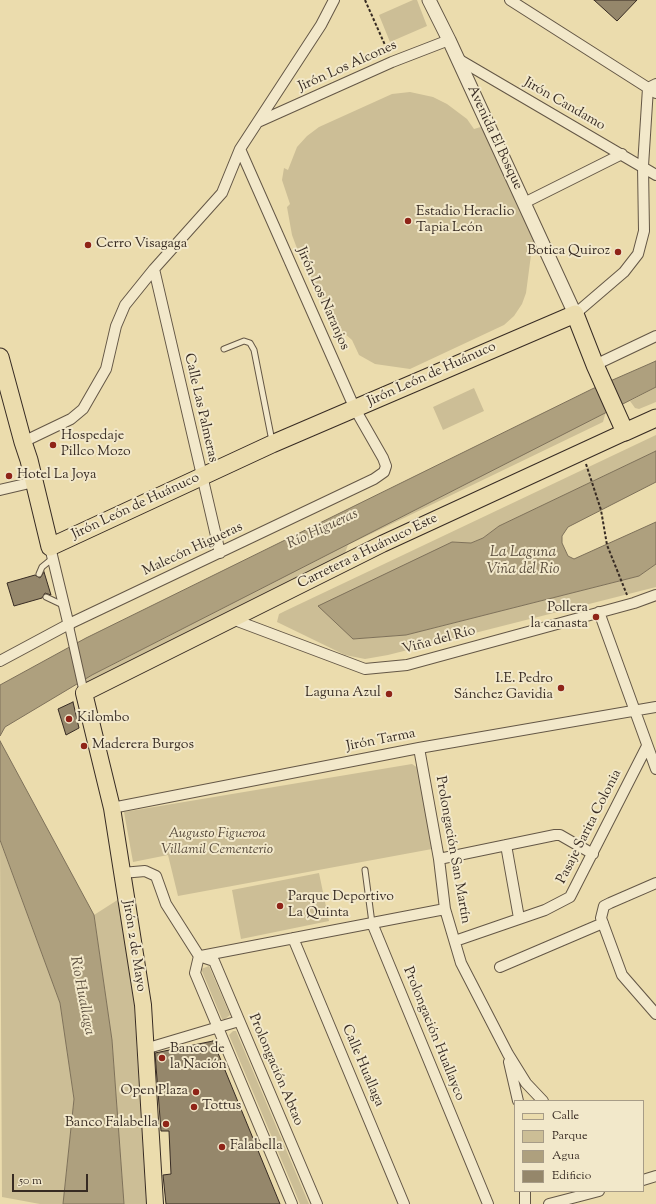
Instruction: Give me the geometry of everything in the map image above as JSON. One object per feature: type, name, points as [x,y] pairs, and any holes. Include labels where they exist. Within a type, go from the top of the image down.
[{"type":"highway","name":"Jirón León de Huánuco","points":[[52,553],[201,476],[574,314]]},
{"type":"highway","name":"Avenida El Bosque","points":[[574,314],[625,432]]},
{"type":"highway","points":[[0,356],[52,553]]},
{"type":"highway","name":"Carretera a Huánuco Este","points":[[625,432],[656,418]]},
{"type":"main road","name":"Carretera a Huánuco Este","points":[[83,688],[232,619],[382,544],[625,432]]},
{"type":"main road","name":"Jirón 2 de Mayo","points":[[83,688],[112,808],[143,1005],[155,1204]]},
{"type":"street","points":[[23,442],[71,420],[82,408],[106,369],[116,326],[126,305],[154,269],[222,193],[240,149],[321,25],[334,0]]},
{"type":"street","name":"Avenida El Bosque","points":[[429,0],[458,58],[574,314]]},
{"type":"street","points":[[510,0],[653,88]]},
{"type":"street","name":"Jirón Los Alcones","points":[[258,122],[392,62],[449,40]]},
{"type":"street","name":"Jirón Candamo","points":[[458,58],[656,175]]},
{"type":"street","name":"Jirón León de Huánuco","points":[[574,314],[624,272],[638,254],[644,231],[643,166],[653,88]]},
{"type":"street","name":"Jirón Los Naranjos","points":[[240,149],[355,409],[383,458]]},
{"type":"street","points":[[524,203],[622,154]]},
{"type":"street","name":"Calle Las Palmeras","points":[[154,269],[220,553]]},
{"type":"street","points":[[597,369],[656,336]]},
{"type":"street","name":"Malecón Higueras","points":[[0,661],[69,626],[374,479],[384,472],[386,466],[383,458]]},
{"type":"street","points":[[0,490],[34,482]]},
{"type":"street","points":[[52,553],[83,688]]},
{"type":"street","name":"Viña del Río","points":[[232,619],[365,670],[407,665],[630,604],[656,594]]},
{"type":"street","points":[[599,612],[656,769]]},
{"type":"street","name":"Jirón Tarma","points":[[112,808],[419,748],[656,707]]},
{"type":"street","name":"Pasaje Sarita Colonia","points":[[455,941],[545,910],[570,897],[647,746]]},
{"type":"street","name":"Prolongación San Martín","points":[[419,748],[439,859],[445,909],[461,963],[508,1054],[526,1083],[542,1100]]},
{"type":"street","points":[[439,859],[560,835],[593,854]]},
{"type":"street","points":[[506,845],[519,918]]},
{"type":"street","name":"Prolongación Abtao","points":[[122,873],[146,871],[156,876],[166,904],[199,956],[214,961],[317,1204]]},
{"type":"street","points":[[656,883],[604,906],[601,918],[622,975],[656,1014]]},
{"type":"street","points":[[292,1204],[195,973],[199,956],[445,909]]},
{"type":"street","name":"Prolongación Huallayco","points":[[372,923],[488,1204]]},
{"type":"street","points":[[500,967],[603,923]]},
{"type":"street","name":"Calle Huallaga","points":[[293,938],[404,1204]]},
{"type":"street","points":[[145,1049],[239,1021]]},
{"type":"street","points":[[508,1054],[518,1100]]},
{"type":"street","points":[[644,1173],[656,1176]]},
{"type":"street","points":[[644,1180],[656,1176]]},
{"type":"street","points":[[525,1192],[525,1204]]},
{"type":"street","points":[[549,1204],[595,1192]]},
{"type":"lane","points":[[224,349],[244,341],[250,343],[254,350],[272,444]]},
{"type":"lane","points":[[39,574],[52,553]]},
{"type":"lane","points":[[46,597],[64,606]]},
{"type":"lane","name":"Prolongación Huallayco","points":[[365,870],[372,923]]},
{"type":"path","points":[[365,0],[392,62]]},
{"type":"path","points":[[582,452],[601,510],[607,544],[630,604]]},
{"type":"green space","points":[[413,0],[417,0],[427,26],[390,42],[379,15]]},
{"type":"green space","name":"Estadio Heraclio Tapia León","points":[[410,92],[433,97],[447,104],[467,119],[474,129],[484,126],[535,241],[528,246],[531,255],[526,293],[522,304],[514,316],[504,325],[410,369],[375,364],[359,355],[352,340],[337,327],[313,286],[292,235],[287,207],[290,204],[282,180],[284,168],[288,170],[297,147],[307,136],[319,127],[392,94]]},
{"type":"green space","points":[[656,387],[656,402],[639,409],[635,408],[630,401]]},
{"type":"green space","points":[[474,388],[484,411],[443,430],[433,407]]},
{"type":"green space","points":[[606,411],[603,422],[348,545],[345,553],[87,684],[81,681]]},
{"type":"green space","points":[[656,435],[656,451],[499,526],[483,538],[471,543],[452,542],[353,639],[406,635],[639,576],[656,564],[656,587],[388,655],[365,659],[345,655],[277,622],[279,614],[285,611]]},
{"type":"green space","name":"Augusto Figueroa Villamil Cementerio","points":[[412,764],[418,768],[432,849],[178,896],[168,855],[133,862],[124,812]]},
{"type":"green space","points":[[0,841],[60,1003],[74,1099],[63,1204],[40,1204],[2,1197]]},
{"type":"green space","name":"Parque Deportivo La Quinta","points":[[319,873],[329,921],[241,939],[232,890]]},
{"type":"green space","points":[[119,899],[134,1003],[146,1204],[124,1204],[112,1040],[94,915]]},
{"type":"green space","points":[[209,966],[230,1015],[225,1019],[222,1019],[201,969]]},
{"type":"green space","points":[[233,1031],[236,1031],[309,1204],[300,1204],[229,1035]]},
{"type":"water","name":"Río Higueras","points":[[656,361],[656,387],[92,675],[5,727],[0,736],[0,685],[86,638],[592,389]]},
{"type":"water","name":"La Laguna Viña del Rio","points":[[656,451],[656,482],[568,527],[562,536],[562,543],[568,556],[574,559],[656,522],[656,564],[639,576],[406,635],[353,639],[318,606],[452,542],[471,543],[483,538],[499,526]]},
{"type":"water","name":"Río Huallaga","points":[[0,741],[94,915],[112,1040],[124,1204],[63,1204],[74,1099],[60,1003],[0,840]]},
{"type":"building","points":[[594,0],[637,0],[617,21]]},
{"type":"building","points":[[44,572],[51,595],[45,593],[42,598],[14,606],[7,583],[35,575],[40,578]]},
{"type":"building","name":"Kilombo","points":[[73,702],[79,728],[66,735],[58,709]]},
{"type":"building","name":"Open Plaza","points":[[213,1041],[280,1204],[166,1204],[163,1175],[171,1174],[169,1131],[161,1131],[155,1053]]},
{"type":"place","name":"Estadio Heraclio Tapia León","points":[[408,221]]},
{"type":"place","name":"Cerro Visagaga","points":[[88,245]]},
{"type":"place","name":"Botica Quiroz","points":[[618,252]]},
{"type":"place","name":"Hospedaje Pillco Mozo","points":[[53,445]]},
{"type":"place","name":"Hotel La Joya","points":[[9,476]]},
{"type":"place","name":"Pollera la canasta","points":[[596,617]]},
{"type":"place","name":"I.E. Pedro Sánchez Gavidia","points":[[561,688]]},
{"type":"place","name":"Laguna Azul","points":[[389,694]]},
{"type":"place","name":"Kilombo","points":[[69,719]]},
{"type":"place","name":"Maderera Burgos","points":[[84,746]]},
{"type":"place","name":"Parque Deportivo La Quinta","points":[[280,906]]},
{"type":"place","name":"Banco de la Nación","points":[[162,1058]]},
{"type":"place","name":"Open Plaza","points":[[196,1092]]},
{"type":"place","name":"Tottus","points":[[194,1107]]},
{"type":"place","name":"Banco Falabella","points":[[166,1124]]},
{"type":"place","name":"Falabella","points":[[222,1147]]}]
